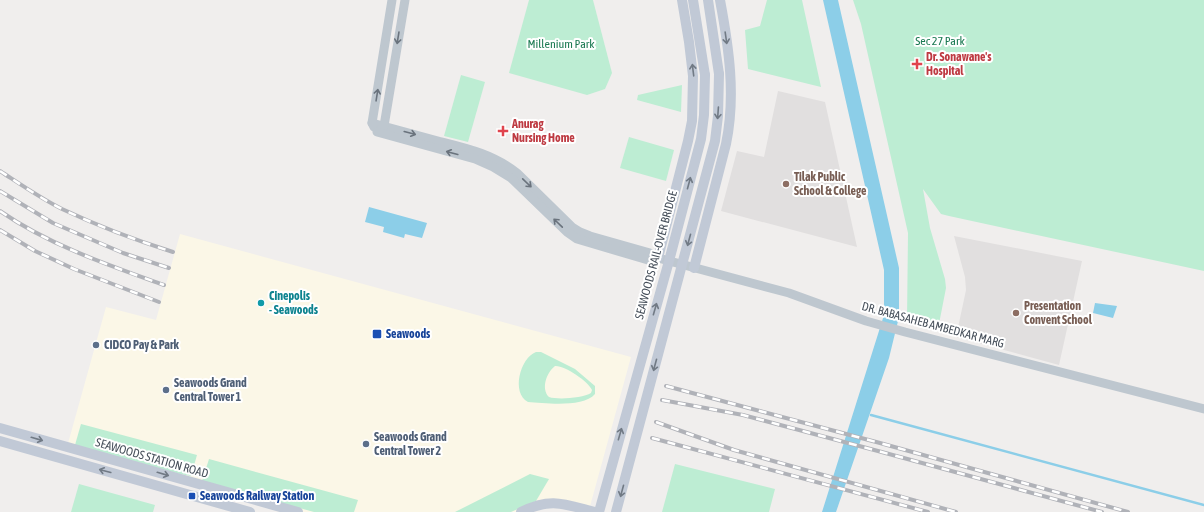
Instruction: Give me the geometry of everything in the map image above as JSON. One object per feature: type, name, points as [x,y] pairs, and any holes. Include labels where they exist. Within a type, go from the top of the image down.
[{"type":"main road","points":[[658,258],[692,121],[693,76],[682,0]]},
{"type":"main road","name":"SEAWOODS RAIL-OVER BRIDGE","points":[[593,512],[669,261],[701,139],[704,115],[705,75],[693,0]]},
{"type":"main road","points":[[616,512],[715,142],[718,116],[719,74],[708,0]]},
{"type":"main road","points":[[694,268],[726,144],[729,125],[731,74],[720,0]]},
{"type":"main road","name":"SEAWOODS STATION ROAD","points":[[0,428],[275,509],[298,512]]},
{"type":"main road","name":"SEAWOODS STATION ROAD","points":[[0,441],[250,512]]},
{"type":"main road","points":[[521,512],[537,505],[549,502],[593,512]]},
{"type":"street","points":[[392,0],[372,123],[381,129],[404,0]]},
{"type":"street","name":"DR. BABASAHEB AMBEDKAR MARG","points":[[381,129],[475,159],[493,167],[511,178],[567,232],[577,239],[648,260],[658,258],[789,293],[905,332],[1204,409]]},
{"type":"shaded area","name":"Tilak Public School & College","points":[[778,91],[825,102],[857,247],[721,211],[737,151],[764,157]]},
{"type":"shaded area","points":[[180,234],[631,357],[589,510],[558,503],[521,512],[298,512],[67,447],[106,307],[156,320]]},
{"type":"shaded area","name":"Presentation Convent School","points":[[954,236],[1082,261],[1059,365],[956,337],[966,290],[965,277]]},
{"type":"green space","name":"Millenium Park","points":[[529,0],[593,0],[612,73],[605,89],[587,95],[509,73]]},
{"type":"green space","points":[[767,0],[802,0],[821,87],[748,69],[745,30],[760,26]]},
{"type":"green space","name":"Sec 27 Park","points":[[853,0],[1204,0],[1204,271],[941,214],[923,189],[930,228],[945,279],[946,288],[938,329],[907,321],[908,233],[861,24]]},
{"type":"green space","points":[[461,75],[485,82],[468,142],[444,136]]},
{"type":"green space","points":[[682,85],[681,112],[637,100],[638,95]]},
{"type":"green space","points":[[629,137],[674,150],[666,181],[620,168]]},
{"type":"green space","points":[[536,352],[541,352],[575,369],[595,386],[595,394],[582,401],[573,403],[554,404],[528,402],[523,398],[519,384],[522,368],[530,356]],"holes":[[[555,366],[559,366],[570,371],[586,382],[592,390],[591,393],[570,398],[549,397],[545,390],[547,377]]]},
{"type":"green space","points":[[81,424],[197,455],[191,476],[75,445]]},
{"type":"green space","points":[[209,459],[358,500],[354,512],[314,512],[202,481]]},
{"type":"green space","points":[[675,464],[775,489],[769,512],[662,512]]},
{"type":"green space","points":[[530,474],[549,479],[536,501],[511,512],[455,512]]},
{"type":"green space","points":[[79,484],[155,505],[153,512],[71,512]]},
{"type":"water","points":[[823,0],[838,0],[899,268],[899,317],[889,358],[836,512],[822,512],[884,315],[884,270]]},
{"type":"water","points":[[369,207],[427,223],[422,238],[405,234],[404,238],[383,232],[384,227],[365,222]]},
{"type":"water","points":[[1095,303],[1117,306],[1113,318],[1093,313]]},
{"type":"waterway","points":[[871,415],[1204,505]]},
{"type":"railway","points":[[0,171],[38,196],[62,209],[145,243],[173,252]]},
{"type":"railway","points":[[0,191],[53,223],[123,253],[169,268]]},
{"type":"railway","points":[[0,211],[38,234],[59,244],[100,262],[164,285]]},
{"type":"railway","points":[[0,230],[35,251],[74,269],[159,302]]},
{"type":"railway","points":[[666,386],[880,443],[1128,512]]},
{"type":"railway","points":[[662,400],[743,415],[1102,512]]},
{"type":"railway","points":[[656,422],[734,450],[956,512]]},
{"type":"railway","points":[[652,438],[928,512]]},
{"type":"place","name":"Dr. Sonawane's Hospital","points":[[917,64]]},
{"type":"place","name":"Anurag Nursing Home","points":[[503,131]]},
{"type":"place","name":"Tilak Public School & College","points":[[786,184]]},
{"type":"place","name":"Cinepolis - Seawoods","points":[[261,303]]},
{"type":"place","name":"Presentation Convent School","points":[[1016,313]]},
{"type":"place","name":"Seawoods","points":[[377,334]]},
{"type":"place","name":"CIDCO Pay & Park","points":[[96,345]]},
{"type":"place","name":"Seawoods Grand Central Tower 1","points":[[166,390]]},
{"type":"place","name":"Seawoods Grand Central Tower 2","points":[[366,444]]},
{"type":"place","name":"Seawoods Railway Station","points":[[192,496]]}]
